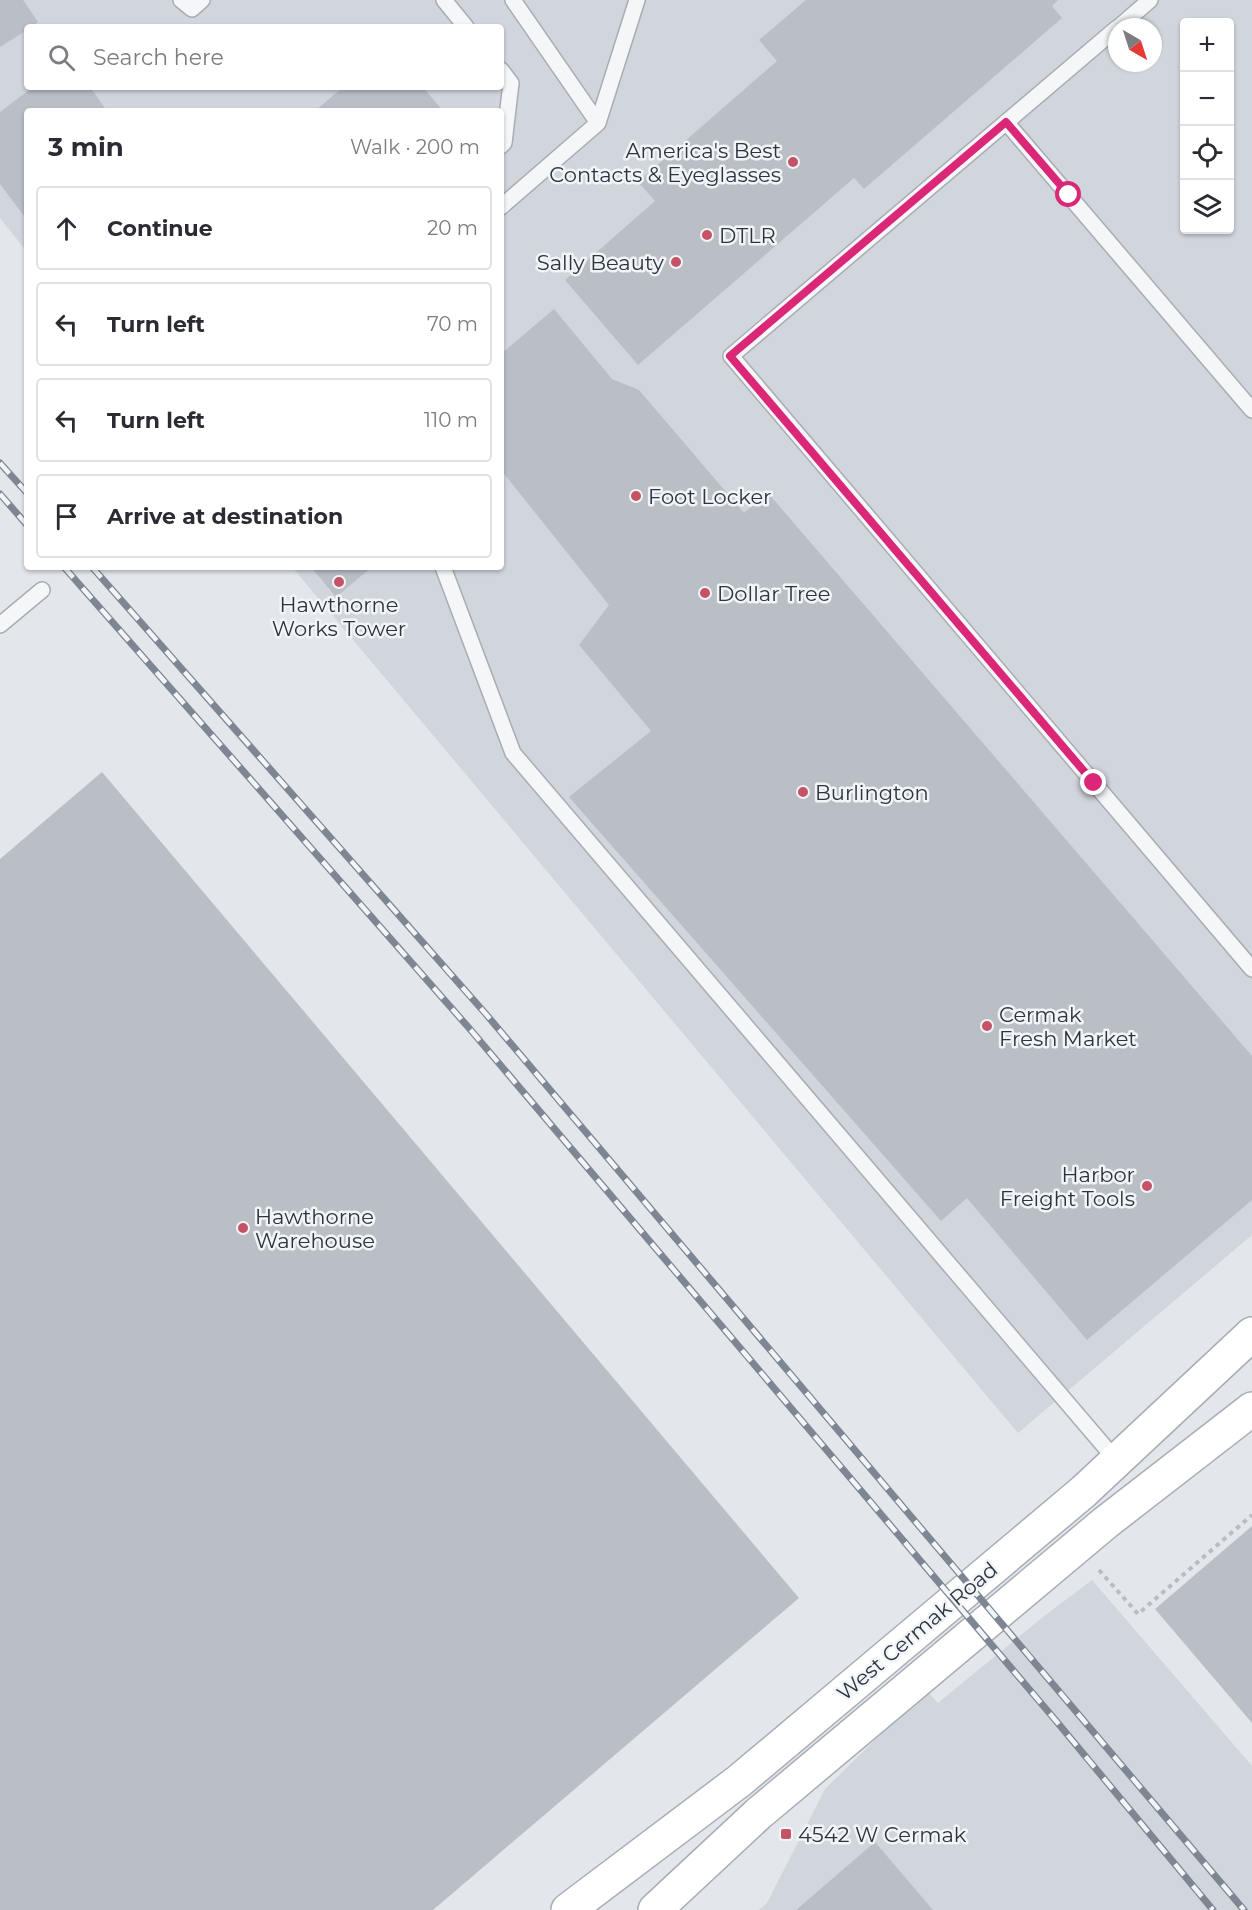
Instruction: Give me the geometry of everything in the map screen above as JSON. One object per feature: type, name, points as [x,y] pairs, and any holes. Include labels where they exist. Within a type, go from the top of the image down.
[{"type":"main road","name":"West Cermak Road","points":[[568,1910],[739,1781],[1083,1492],[1252,1334]]},
{"type":"main road","name":"West Cermak Road","points":[[655,1910],[758,1814],[1096,1530],[1252,1409]]},
{"type":"lane","points":[[181,0],[192,9],[202,0]]},
{"type":"lane","points":[[444,0],[464,24]]},
{"type":"lane","points":[[513,0],[598,123]]},
{"type":"lane","points":[[504,204],[598,123],[637,0]]},
{"type":"lane","points":[[1129,18],[1150,0]]},
{"type":"lane","points":[[1108,36],[730,356],[1252,969]]},
{"type":"lane","points":[[504,74],[511,83],[504,143]]},
{"type":"lane","points":[[1006,122],[1252,410]]},
{"type":"lane","points":[[444,570],[513,753],[1116,1460]]},
{"type":"lane","points":[[0,625],[42,590]]},
{"type":"path","points":[[1094,1564],[1138,1614],[1252,1515]]},
{"type":"shaded area","points":[[0,0],[1252,0],[1252,1235],[1018,1433],[295,570],[504,570],[504,108],[24,108],[24,248],[0,218]]},
{"type":"shaded area","points":[[1092,1580],[1252,1766],[1252,1910],[759,1910],[767,1903],[825,1789],[926,1690],[938,1703]]},
{"type":"building","points":[[0,0],[23,0],[38,22],[24,24],[24,32],[0,47]]},
{"type":"building","points":[[806,0],[1058,0],[1052,6],[1062,18],[864,189],[854,178],[638,365],[565,280],[655,201],[638,182],[777,61],[759,40]]},
{"type":"building","points":[[29,90],[92,90],[105,108],[24,108],[24,216],[0,184],[0,112]]},
{"type":"building","points":[[340,90],[426,90],[440,108],[318,108]]},
{"type":"building","points":[[554,309],[612,379],[639,390],[744,513],[768,493],[1252,1056],[1252,1200],[1087,1340],[967,1198],[941,1221],[569,797],[651,731],[579,645],[609,605],[504,474],[504,351]]},
{"type":"building","name":"Hawthorne Works Tower","points":[[314,570],[368,570],[336,597]]},
{"type":"building","name":"Hawthorne Warehouse","points":[[102,772],[799,1598],[433,1910],[0,1910],[0,859]]},
{"type":"building","points":[[1252,1526],[1252,1723],[1155,1609]]},
{"type":"building","points":[[875,1842],[933,1910],[796,1910]]},
{"type":"railway","points":[[0,463],[24,490]]},
{"type":"railway","points":[[0,494],[24,522]]},
{"type":"railway","points":[[67,570],[469,1028],[1057,1722],[1213,1910]]},
{"type":"railway","points":[[95,570],[485,1013],[1244,1910]]},
{"type":"place","name":"America's Best Contacts & Eyeglasses","points":[[793,162]]},
{"type":"place","name":"DTLR","points":[[707,235]]},
{"type":"place","name":"Sally Beauty","points":[[676,262]]},
{"type":"place","name":"Foot Locker","points":[[636,496]]},
{"type":"place","name":"Hawthorne Works Tower","points":[[339,582]]},
{"type":"place","name":"Dollar Tree","points":[[705,593]]},
{"type":"place","name":"Burlington","points":[[803,792]]},
{"type":"place","name":"Cermak Fresh Market","points":[[987,1026]]},
{"type":"place","name":"Harbor Freight Tools","points":[[1147,1186]]},
{"type":"place","name":"Hawthorne Warehouse","points":[[243,1228]]},
{"type":"place","name":"4542 W Cermak","points":[[786,1834]]},
{"type":"route","points":[[1069,195],[1006,122],[730,356],[1094,783]]}]
